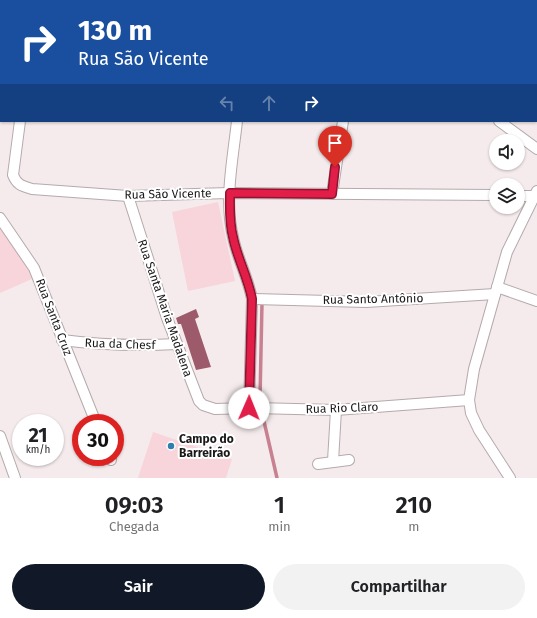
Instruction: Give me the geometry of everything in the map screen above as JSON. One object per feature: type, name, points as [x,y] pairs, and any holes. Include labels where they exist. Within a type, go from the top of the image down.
[{"type":"street","name":"Rua São Vicente","points":[[20,122],[13,175],[15,181],[21,186],[32,189],[128,196],[230,193],[489,196]]},
{"type":"street","points":[[237,122],[230,193],[230,220],[233,237],[249,284],[252,299],[249,408]]},
{"type":"street","points":[[332,194],[343,122]]},
{"type":"street","points":[[500,122],[537,149]]},
{"type":"street","points":[[525,195],[536,193]]},
{"type":"street","points":[[510,478],[479,430],[472,413],[469,400],[474,368],[507,252],[536,193]]},
{"type":"street","name":"Rua Santa Maria Madalena","points":[[128,196],[177,344],[199,401],[203,405],[215,409]]},
{"type":"street","name":"Rua Santa Cruz","points":[[0,218],[34,268],[92,414]]},
{"type":"street","points":[[496,291],[537,301]]},
{"type":"street","name":"Rua Santo Antônio","points":[[252,299],[366,302],[496,291]]},
{"type":"street","name":"Rua da Chesf","points":[[62,340],[149,346],[177,344]]},
{"type":"street","name":"Rua Rio Claro","points":[[215,409],[249,408],[336,410],[469,400]]},
{"type":"street","points":[[333,461],[336,410]]},
{"type":"street","points":[[0,436],[15,478]]},
{"type":"street","points":[[318,464],[349,460]]},
{"type":"shaded area","points":[[218,202],[235,281],[188,291],[172,212]]},
{"type":"shaded area","points":[[0,227],[23,257],[32,279],[0,293]]},
{"type":"shaded area","name":"Campo do Barreirão","points":[[153,432],[232,459],[226,478],[138,478]]},
{"type":"building","points":[[196,309],[199,317],[195,319],[211,367],[196,370],[181,324],[178,324],[176,318]]},
{"type":"waterway","points":[[260,399],[262,303]]},
{"type":"waterway","points":[[263,417],[277,478]]},
{"type":"place","name":"Campo do Barreirão","points":[[171,446]]},
{"type":"route","points":[[249,408],[252,299],[249,284],[233,237],[230,220],[230,193],[332,194],[335,167]]}]
